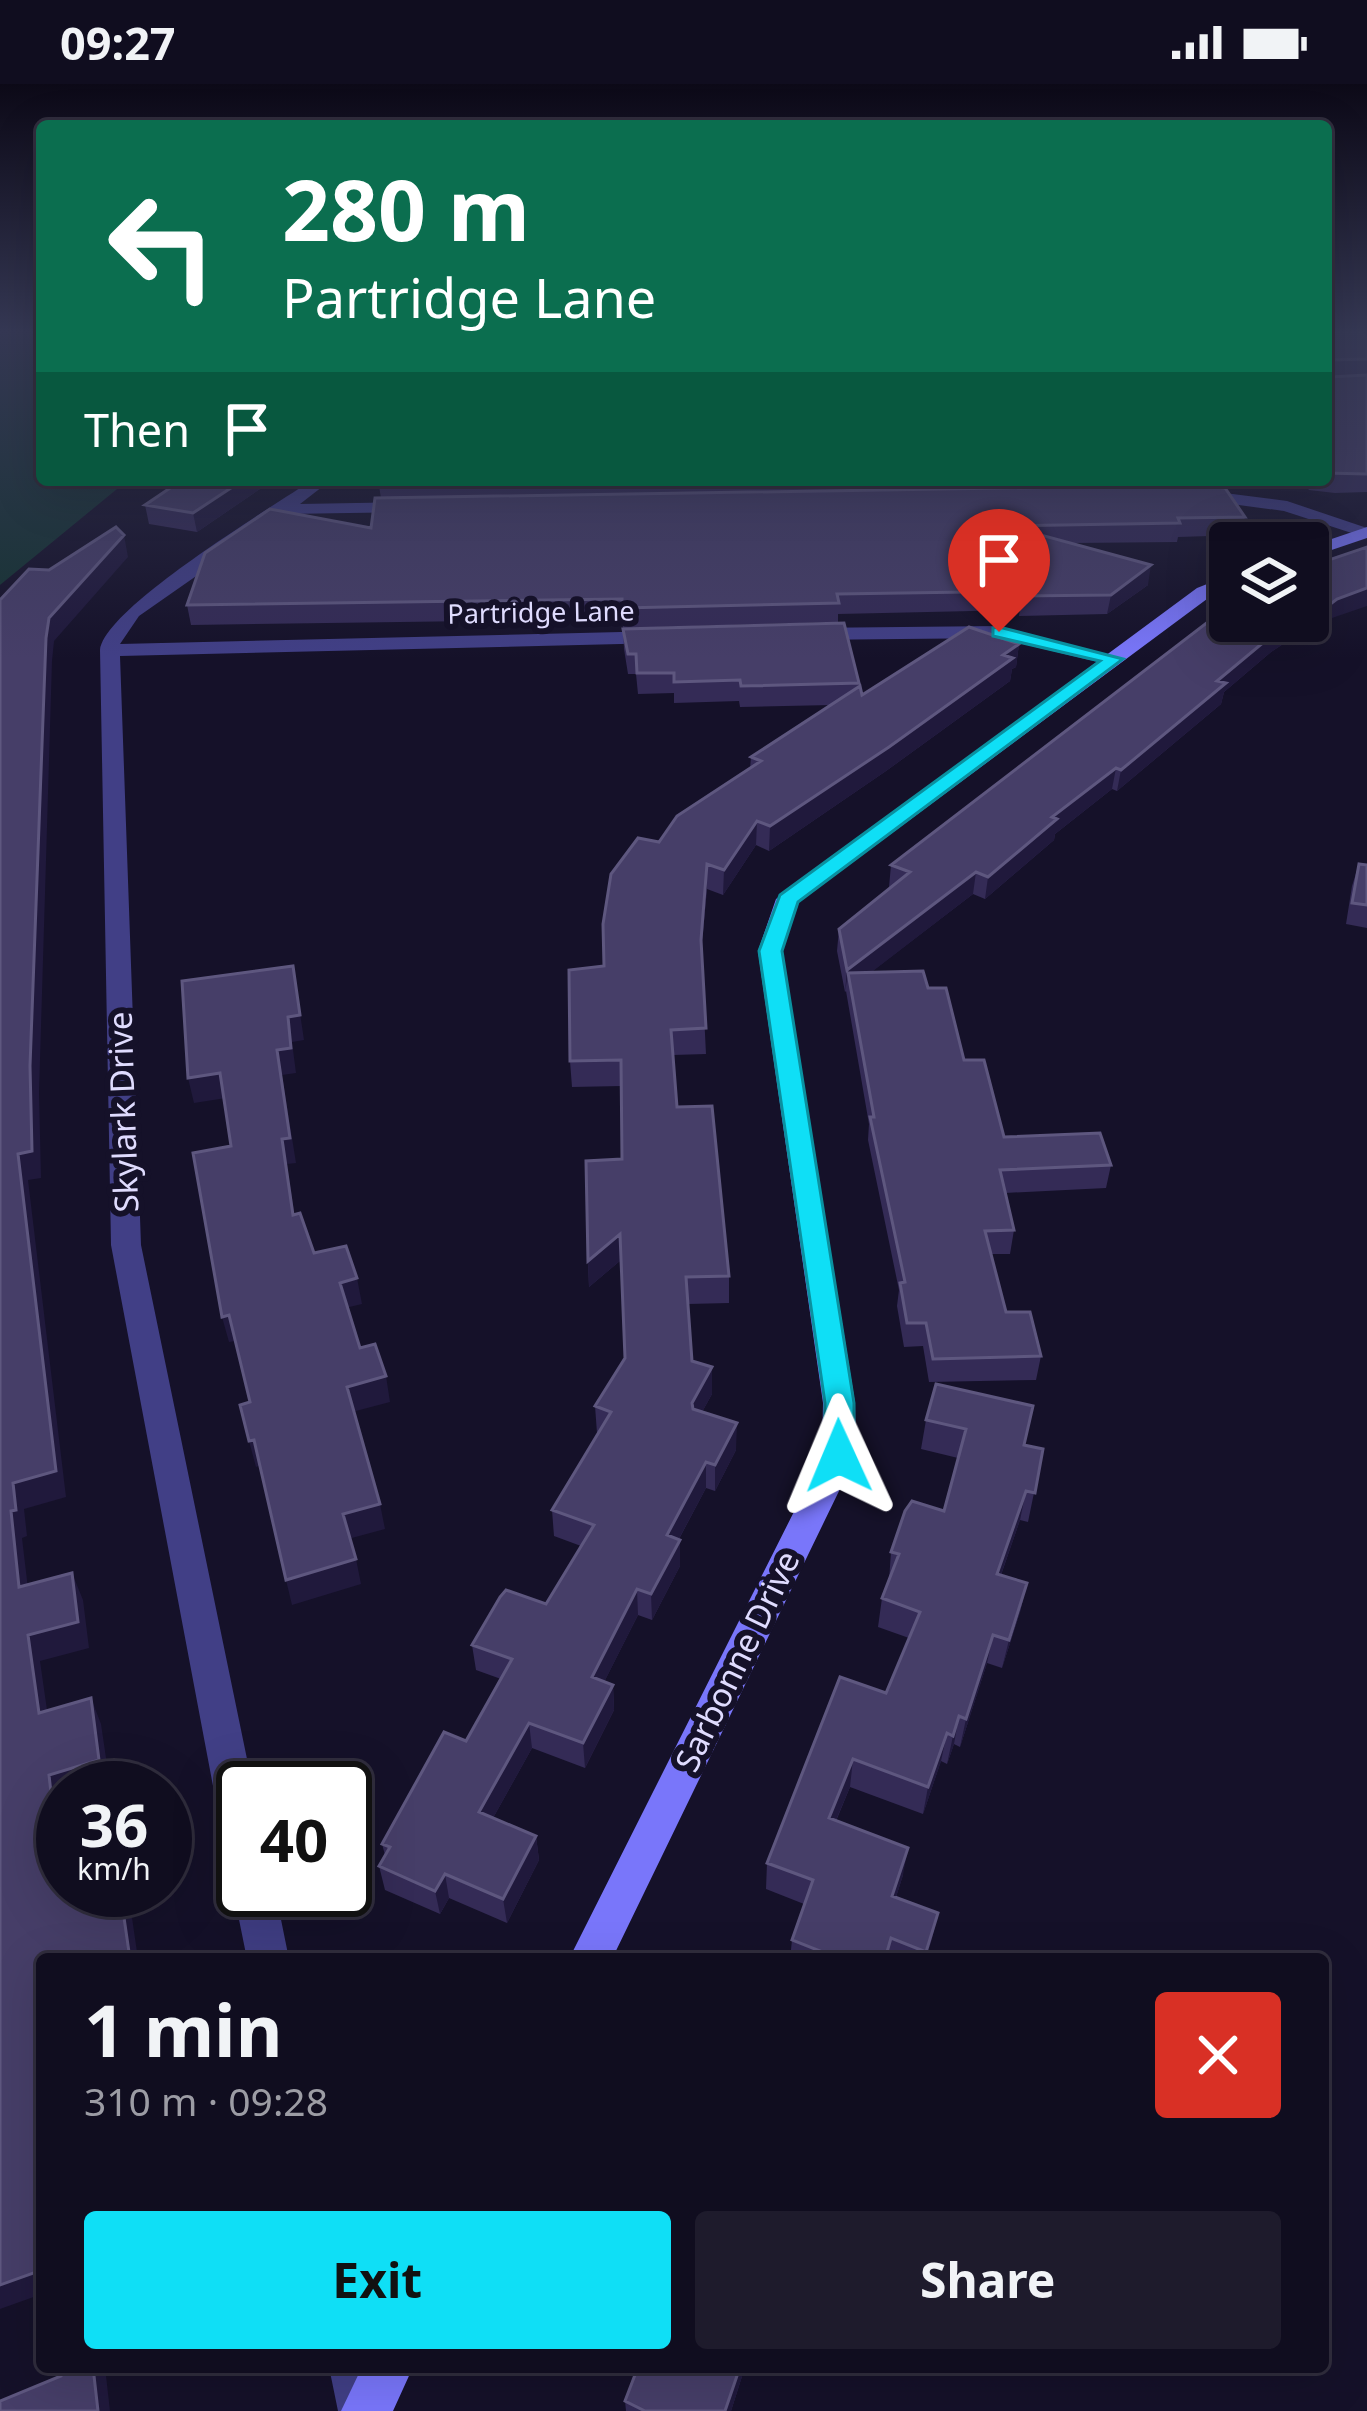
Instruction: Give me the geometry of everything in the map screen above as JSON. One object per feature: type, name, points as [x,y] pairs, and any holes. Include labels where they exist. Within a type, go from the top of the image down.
[{"type":"street","points":[[110,650],[111,639],[131,612],[314,486]]},
{"type":"street","points":[[1173,495],[1288,506],[1367,533]]},
{"type":"street","points":[[281,509],[422,507]]},
{"type":"street","points":[[1329,546],[1367,533]]},
{"type":"street","name":"Sarbonne Drive","points":[[593,1953],[839,1456],[839,1403],[770,951],[788,899],[1209,590]]},
{"type":"street","points":[[776,635],[999,632],[1114,659]]},
{"type":"street","name":"Partridge Lane","points":[[110,650],[683,637]]},
{"type":"street","name":"Skylark Drive","points":[[110,650],[126,1245],[228,1761]]},
{"type":"street","points":[[259,1917],[267,1953]]},
{"type":"street","points":[[356,2373],[365,2411]]},
{"type":"street","points":[[365,2411],[385,2373]]},
{"type":"green space","points":[[0,442],[36,442],[36,486],[121,486],[0,585]]},
{"type":"building","points":[[1332,442],[1367,442],[1367,474],[1332,473]]},
{"type":"building","points":[[173,486],[234,486],[193,513],[145,505]]},
{"type":"building","points":[[1208,486],[1225,488],[1245,517],[1008,526],[1151,565],[1111,595],[1022,596],[1030,591],[837,594],[839,603],[622,608],[622,599],[187,605],[205,553],[270,509],[371,528],[375,498]]},
{"type":"building","points":[[116,527],[124,535],[49,618],[46,638],[30,1066],[32,1151],[18,1154],[56,1471],[13,1483],[16,1510],[11,1511],[19,1587],[72,1573],[78,1622],[28,1635],[39,1713],[91,1698],[99,1760],[36,1761],[36,1917],[124,1917],[129,1953],[36,1953],[36,2272],[0,2285],[0,600],[29,569],[49,570]]},
{"type":"building","points":[[1367,547],[1367,588],[1329,605],[1329,560]]},
{"type":"building","points":[[1209,621],[1209,642],[1264,642],[1217,681],[1226,683],[1121,770],[1116,768],[1052,817],[1057,819],[988,877],[976,872],[847,970],[839,929],[910,872],[891,865]]},
{"type":"building","points":[[844,623],[859,683],[741,686],[740,680],[674,682],[674,673],[637,673],[636,654],[628,654],[623,629]]},
{"type":"building","points":[[969,627],[1019,644],[1003,655],[1013,658],[770,826],[757,821],[724,870],[707,864],[701,940],[706,1028],[671,1030],[677,1107],[712,1106],[729,1276],[686,1277],[692,1361],[712,1367],[693,1409],[737,1423],[715,1465],[706,1462],[667,1535],[680,1540],[651,1594],[637,1589],[592,1677],[613,1685],[583,1743],[529,1723],[479,1812],[536,1836],[503,1899],[445,1874],[435,1891],[379,1866],[390,1847],[382,1844],[444,1732],[466,1741],[512,1659],[472,1645],[500,1597],[506,1590],[546,1604],[594,1525],[552,1510],[611,1412],[595,1406],[625,1358],[620,1234],[588,1261],[586,1161],[622,1159],[621,1060],[570,1061],[569,970],[604,966],[603,924],[611,874],[638,838],[659,842],[677,816],[761,761],[751,757],[860,686],[862,695]]},
{"type":"building","points":[[1359,864],[1367,865],[1367,905],[1352,903]]},
{"type":"building","points":[[293,966],[300,1015],[288,1017],[291,1048],[277,1050],[290,1138],[282,1139],[293,1215],[300,1213],[314,1253],[346,1246],[357,1278],[340,1283],[360,1348],[375,1344],[386,1376],[347,1387],[380,1504],[343,1514],[356,1559],[286,1580],[254,1440],[249,1441],[240,1405],[250,1402],[229,1315],[222,1317],[193,1153],[231,1146],[220,1073],[188,1078],[182,981]]},
{"type":"building","points":[[923,971],[928,988],[946,988],[964,1060],[984,1060],[1004,1137],[1100,1133],[1111,1165],[1000,1170],[1014,1230],[985,1231],[1006,1312],[1030,1312],[1041,1356],[933,1359],[926,1323],[907,1323],[900,1283],[905,1282],[870,1117],[874,1117],[848,973]]},
{"type":"building","points":[[936,1384],[1033,1406],[1024,1445],[1043,1449],[1035,1493],[1026,1491],[997,1574],[1027,1583],[1009,1640],[993,1635],[966,1719],[959,1716],[953,1736],[947,1733],[928,1787],[853,1759],[829,1818],[908,1848],[892,1896],[938,1913],[926,1952],[891,1938],[887,1953],[825,1953],[792,1940],[813,1880],[767,1863],[840,1677],[886,1693],[920,1612],[882,1598],[899,1554],[891,1552],[912,1501],[944,1511],[966,1429],[926,1420]]},
{"type":"building","points":[[94,2373],[98,2411],[0,2411],[0,2401],[61,2376]]},
{"type":"building","points":[[636,2373],[738,2373],[725,2411],[645,2411],[625,2401]]},
{"type":"route","points":[[839,1456],[839,1403],[770,951],[788,899],[1114,659],[999,632]]}]
